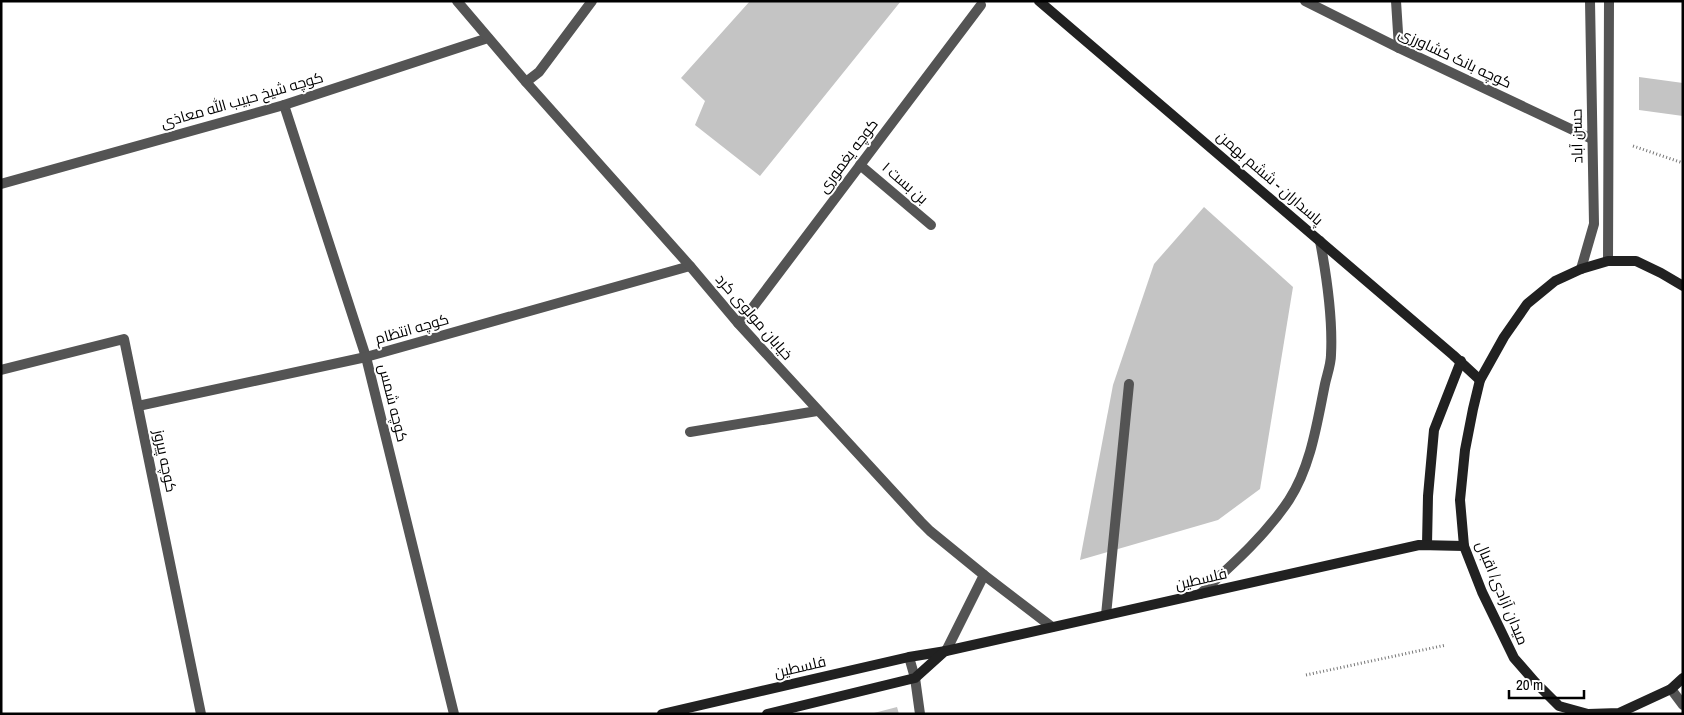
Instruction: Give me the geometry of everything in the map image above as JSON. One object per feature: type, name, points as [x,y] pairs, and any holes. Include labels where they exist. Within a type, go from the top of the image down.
[{"type":"main road","name":"پاسداران - ششم بهمن","points":[[1039,1],[1461,361],[1480,380]]},
{"type":"main road","name":"میدان آزادی/ اقبال","points":[[1683,286],[1636,261],[1608,261],[1581,269],[1555,281],[1527,304],[1504,337],[1480,380],[1464,458],[1460,500],[1464,546],[1482,592],[1514,658],[1558,710],[1588,714],[1619,713],[1671,689],[1683,678]]},
{"type":"main road","points":[[1427,545],[1428,496],[1434,430],[1461,361]]},
{"type":"main road","name":"فلسطین","points":[[662,714],[909,657],[946,651],[1427,545],[1464,546]]},
{"type":"main road","name":"فلسطین","points":[[767,714],[914,678],[946,651]]},
{"type":"street","name":"خیابان مولوی کرد","points":[[457,1],[738,323],[930,531],[1052,627]]},
{"type":"street","points":[[526,82],[539,72],[592,1]]},
{"type":"street","name":"کوچه بانک کشاورزی","points":[[1305,1],[1399,48],[1592,139]]},
{"type":"street","points":[[1396,1],[1399,48]]},
{"type":"street","name":"حسن آباد","points":[[1581,269],[1594,224],[1590,1]]},
{"type":"street","points":[[1608,261],[1609,1]]},
{"type":"street","name":"کوچه یغموری","points":[[738,323],[747,315],[981,5]]},
{"type":"street","name":"کوچه شیخ حبیب الله معاذی","points":[[1,184],[284,106],[488,38]]},
{"type":"street","name":"کوچه شمس","points":[[284,106],[366,357],[454,714]]},
{"type":"street","name":"بن بست ۱","points":[[860,164],[931,225]]},
{"type":"street","points":[[1200,594],[1256,542],[1289,500],[1304,472],[1318,420],[1331,356],[1328,285],[1320,241]]},
{"type":"street","name":"کوچه انتظام","points":[[138,406],[366,357],[690,266]]},
{"type":"street","name":"کوچه پیروز","points":[[1,370],[124,339],[202,714]]},
{"type":"street","points":[[1106,615],[1129,384]]},
{"type":"street","points":[[690,432],[817,410]]},
{"type":"street","points":[[946,651],[984,575]]},
{"type":"street","points":[[909,657],[920,714]]},
{"type":"street","points":[[1671,689],[1683,705]]},
{"type":"path","points":[[1633,146],[1683,163]]},
{"type":"path","points":[[1306,675],[1446,645]]},
{"type":"building","points":[[750,1],[901,1],[760,176],[695,125],[705,101],[681,78]]},
{"type":"building","points":[[1639,77],[1683,83],[1683,116],[1639,110]]},
{"type":"building","points":[[1204,207],[1293,287],[1260,489],[1218,520],[1080,560],[1113,385],[1154,264]]},
{"type":"building","points":[[897,707],[899,714],[874,714],[874,713]]}]
